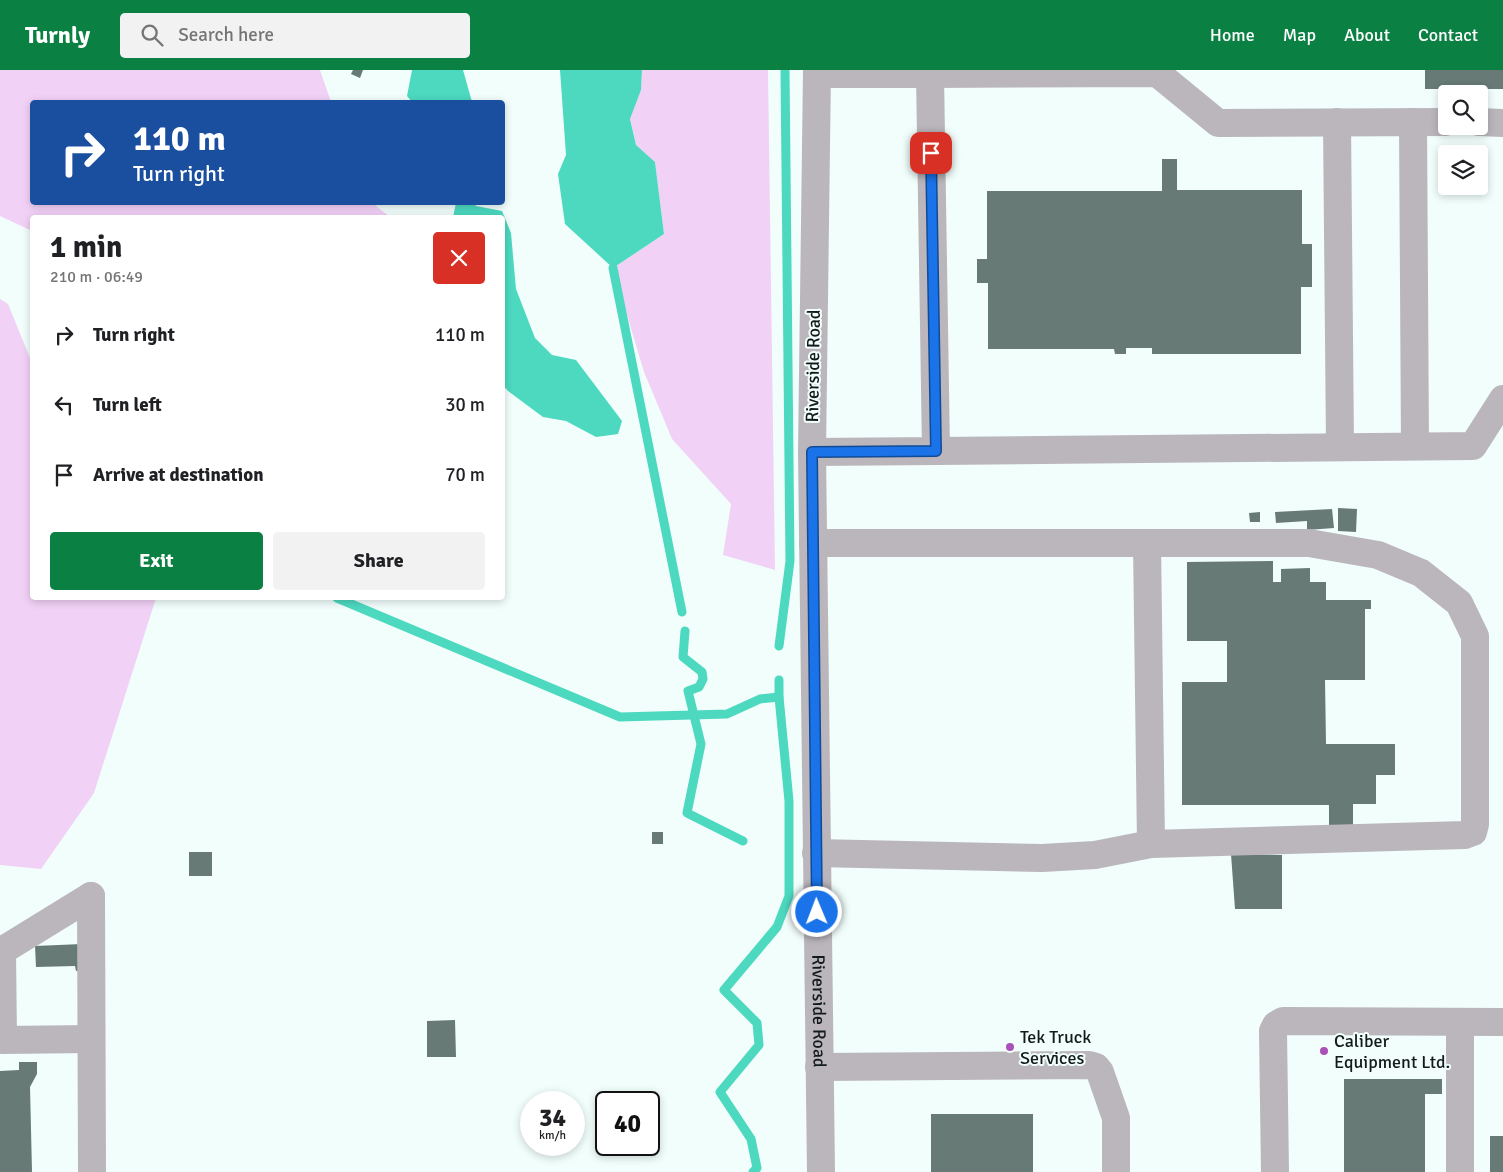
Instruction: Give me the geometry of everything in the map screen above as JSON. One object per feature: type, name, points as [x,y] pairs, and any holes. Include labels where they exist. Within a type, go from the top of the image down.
[{"type":"street","points":[[817,72],[930,74],[1157,73],[1218,123],[1438,122]]},
{"type":"street","name":"Riverside Road","points":[[817,72],[812,452],[821,1172]]},
{"type":"street","points":[[930,74],[936,451]]},
{"type":"street","points":[[1337,122],[1340,446]]},
{"type":"street","points":[[1413,122],[1416,446]]},
{"type":"street","points":[[1488,122],[1503,123]]},
{"type":"street","points":[[812,452],[1473,446],[1503,399]]},
{"type":"street","points":[[813,543],[1309,543],[1378,555],[1421,573],[1459,603],[1475,636],[1475,824],[1473,832],[1466,835],[1151,844],[1095,855],[1042,858],[816,853]]},
{"type":"street","points":[[1147,543],[1151,844]]},
{"type":"street","points":[[91,1039],[3,1040],[1,952],[91,896],[92,1172]]},
{"type":"street","points":[[1275,1172],[1273,1031],[1276,1025],[1283,1021],[1503,1022]]},
{"type":"street","points":[[1460,1022],[1460,1172]]},
{"type":"street","points":[[820,1067],[1089,1065],[1096,1067],[1100,1072],[1116,1118],[1116,1172]]},
{"type":"shaded area","points":[[0,70],[320,70],[330,100],[30,100],[30,205],[376,205],[387,215],[30,215],[30,230],[0,216]]},
{"type":"shaded area","points":[[412,70],[463,70],[471,100],[410,100],[407,96]]},
{"type":"shaded area","points":[[560,70],[642,70],[641,90],[630,119],[636,145],[655,162],[664,234],[613,268],[565,224],[558,174],[566,155]]},
{"type":"shaded area","points":[[642,70],[768,70],[775,570],[723,555],[731,504],[672,439],[644,372],[613,268],[664,234],[655,162],[636,145],[630,118],[641,90]]},
{"type":"shaded area","points":[[456,205],[475,205],[502,211],[504,215],[453,215]]},
{"type":"shaded area","points":[[505,218],[511,233],[516,289],[535,338],[552,355],[576,360],[622,421],[618,434],[596,437],[566,421],[543,417],[505,388]]},
{"type":"shaded area","points":[[0,299],[8,304],[30,358],[30,600],[155,600],[94,793],[41,869],[0,865]]},
{"type":"building","points":[[353,70],[363,70],[360,78],[351,74]]},
{"type":"building","points":[[1425,70],[1503,70],[1503,89],[1488,89],[1488,85],[1438,85],[1438,89],[1425,89]]},
{"type":"building","points":[[1162,159],[1177,159],[1177,190],[1302,190],[1302,244],[1312,244],[1312,287],[1301,287],[1301,354],[1152,354],[1152,348],[1126,348],[1126,354],[1115,354],[1114,349],[988,349],[988,283],[977,283],[977,259],[987,259],[987,191],[1162,191]]},
{"type":"building","points":[[1338,508],[1357,509],[1356,532],[1338,531]]},
{"type":"building","points":[[1332,509],[1334,528],[1307,530],[1307,521],[1276,523],[1275,512]]},
{"type":"building","points":[[1260,512],[1260,522],[1250,522],[1249,513]]},
{"type":"building","points":[[1273,561],[1273,582],[1281,582],[1281,569],[1310,568],[1310,582],[1326,582],[1326,600],[1371,600],[1371,609],[1365,609],[1365,680],[1325,680],[1326,744],[1395,744],[1395,775],[1376,775],[1376,804],[1353,804],[1353,827],[1329,827],[1329,805],[1182,805],[1182,682],[1227,682],[1227,641],[1187,641],[1187,562]]},
{"type":"building","points":[[652,832],[663,832],[663,844],[652,844]]},
{"type":"building","points":[[189,852],[212,852],[212,876],[189,876]]},
{"type":"building","points":[[1231,854],[1282,855],[1282,909],[1235,909]]},
{"type":"building","points":[[82,944],[83,970],[76,971],[75,966],[36,967],[35,946]]},
{"type":"building","points":[[455,1020],[456,1057],[427,1057],[427,1021]]},
{"type":"building","points":[[19,1062],[37,1062],[37,1074],[30,1087],[32,1172],[0,1172],[0,1071],[19,1070]]},
{"type":"building","points":[[1344,1079],[1442,1079],[1442,1094],[1425,1094],[1425,1172],[1344,1172]]},
{"type":"building","points":[[931,1114],[1033,1114],[1033,1172],[931,1172]]},
{"type":"building","points":[[1490,1136],[1503,1136],[1503,1172],[1490,1172]]},
{"type":"waterway","points":[[779,646],[790,561],[785,70]]},
{"type":"waterway","points":[[613,268],[682,612]]},
{"type":"waterway","points":[[342,600],[620,717],[727,714],[760,699],[779,697]]},
{"type":"waterway","points":[[685,631],[683,657],[702,672],[703,679],[699,687],[688,691],[701,744],[687,813],[743,841]]},
{"type":"waterway","points":[[753,1172],[757,1168],[751,1139],[720,1092],[759,1045],[757,1023],[724,990],[777,927],[789,896],[789,801],[779,680]]},
{"type":"place","name":"Tek Truck Services","points":[[1010,1047]]},
{"type":"place","name":"Caliber Equipment Ltd.","points":[[1324,1051]]},
{"type":"route","points":[[817,912],[812,452],[936,451],[931,153]]}]
